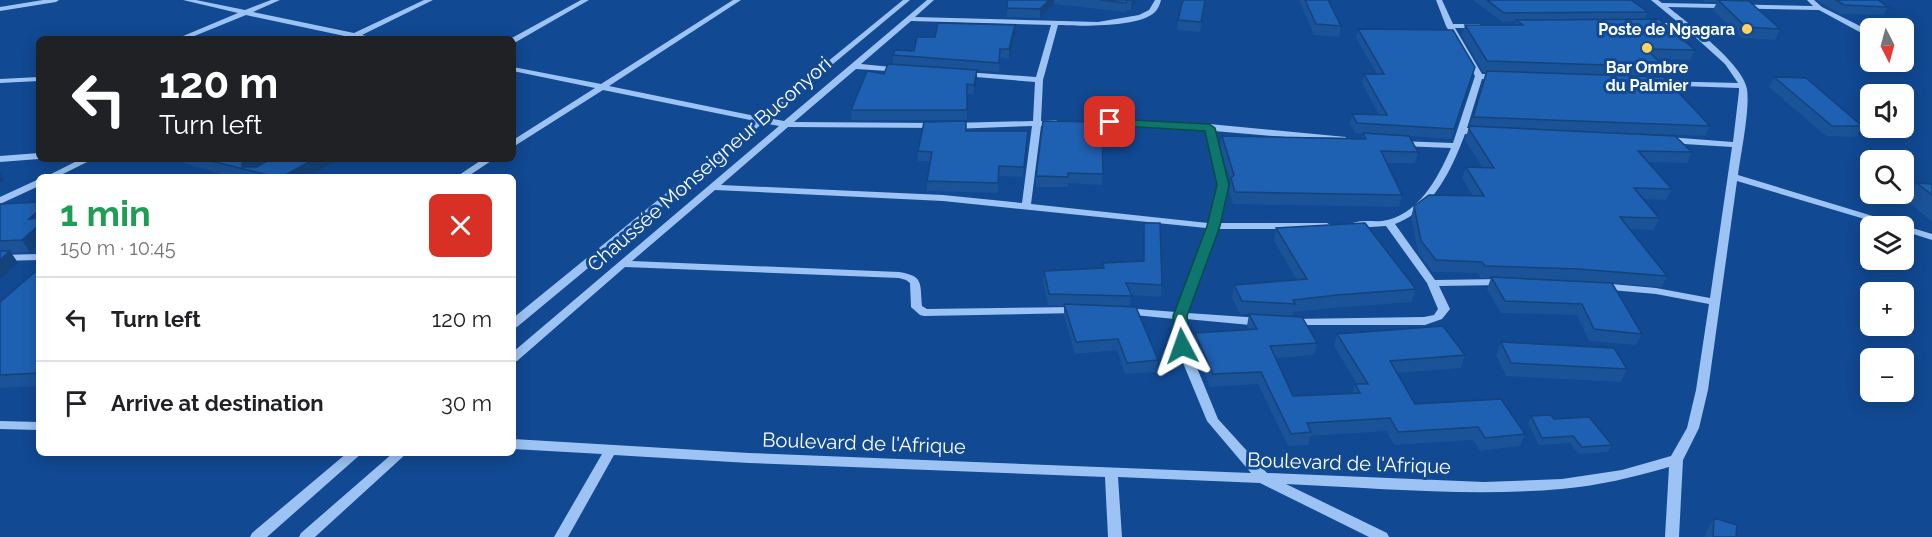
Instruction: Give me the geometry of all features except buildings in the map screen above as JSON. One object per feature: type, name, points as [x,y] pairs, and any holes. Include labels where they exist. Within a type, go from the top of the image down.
[{"type":"street","points":[[0,9],[56,0]]},
{"type":"street","points":[[186,0],[347,36]]},
{"type":"street","points":[[188,36],[276,0]]},
{"type":"street","points":[[353,36],[430,0]]},
{"type":"street","points":[[516,38],[586,0]]},
{"type":"street","points":[[516,142],[738,0]]},
{"type":"street","name":"Chaussée Monseigneur Buconyori","points":[[516,322],[907,0]]},
{"type":"street","name":"Chaussée Monseigneur Buconyori","points":[[516,355],[714,187],[783,124],[931,0]]},
{"type":"street","points":[[908,19],[1098,24],[1132,19],[1152,11],[1158,0]]},
{"type":"street","points":[[714,187],[876,193],[1213,226],[1389,223],[1408,213],[1438,184],[1457,146],[1479,76],[1450,27],[1439,0]]},
{"type":"street","points":[[1810,0],[1820,8],[1860,29]]},
{"type":"street","points":[[1658,3],[1820,8]]},
{"type":"street","points":[[1658,3],[1686,25],[1733,69],[1743,86],[1733,177],[1700,399],[1693,428],[1676,460],[1672,537]]},
{"type":"street","points":[[1026,207],[1039,80],[1055,24]]},
{"type":"street","points":[[1639,25],[1686,25]]},
{"type":"street","points":[[1450,27],[1482,26]]},
{"type":"street","points":[[852,66],[907,70]]},
{"type":"street","points":[[516,70],[783,124],[923,127],[1068,123]]},
{"type":"street","points":[[952,73],[1039,80]]},
{"type":"street","points":[[1479,76],[1508,77]]},
{"type":"street","points":[[0,81],[36,79]]},
{"type":"street","points":[[1646,82],[1743,86]]},
{"type":"street","points":[[1078,123],[1209,128],[1356,140]]},
{"type":"street","points":[[1209,128],[1223,185],[1213,226],[1180,316],[1182,346],[1213,422],[1265,480],[1382,537]]},
{"type":"street","points":[[1462,131],[1496,132]]},
{"type":"street","points":[[1656,139],[1737,145]]},
{"type":"street","points":[[1389,142],[1457,146]]},
{"type":"street","points":[[0,159],[36,156]]},
{"type":"street","points":[[56,174],[82,162]]},
{"type":"street","points":[[465,174],[484,162]]},
{"type":"street","points":[[1733,177],[1864,216]]},
{"type":"street","points":[[0,201],[36,183]]},
{"type":"street","points":[[1113,311],[1295,323],[1425,321],[1438,317],[1444,309],[1432,283],[1389,223]]},
{"type":"street","points":[[1914,231],[1932,237]]},
{"type":"street","points":[[0,258],[36,256]]},
{"type":"street","points":[[623,264],[910,277],[915,283],[917,307],[924,313],[1090,310]]},
{"type":"street","points":[[1432,283],[1510,282]]},
{"type":"street","points":[[1584,284],[1656,291],[1715,302]]},
{"type":"street","points":[[0,426],[36,426]]},
{"type":"street","name":"Boulevard de l'Afrique","points":[[516,444],[1265,480],[1484,487],[1562,484],[1622,476],[1676,460]]},
{"type":"street","points":[[561,537],[611,450]]},
{"type":"street","points":[[257,537],[352,456]]},
{"type":"street","points":[[306,537],[398,456]]},
{"type":"street","points":[[1111,473],[1115,537]]},
{"type":"place","name":"Poste de Ngagara","points":[[1747,29]]},
{"type":"place","name":"Bar Ombre du Palmier","points":[[1647,48]]},
{"type":"route","points":[[1110,122],[1209,128],[1223,185],[1213,226],[1180,316],[1182,346]]}]
